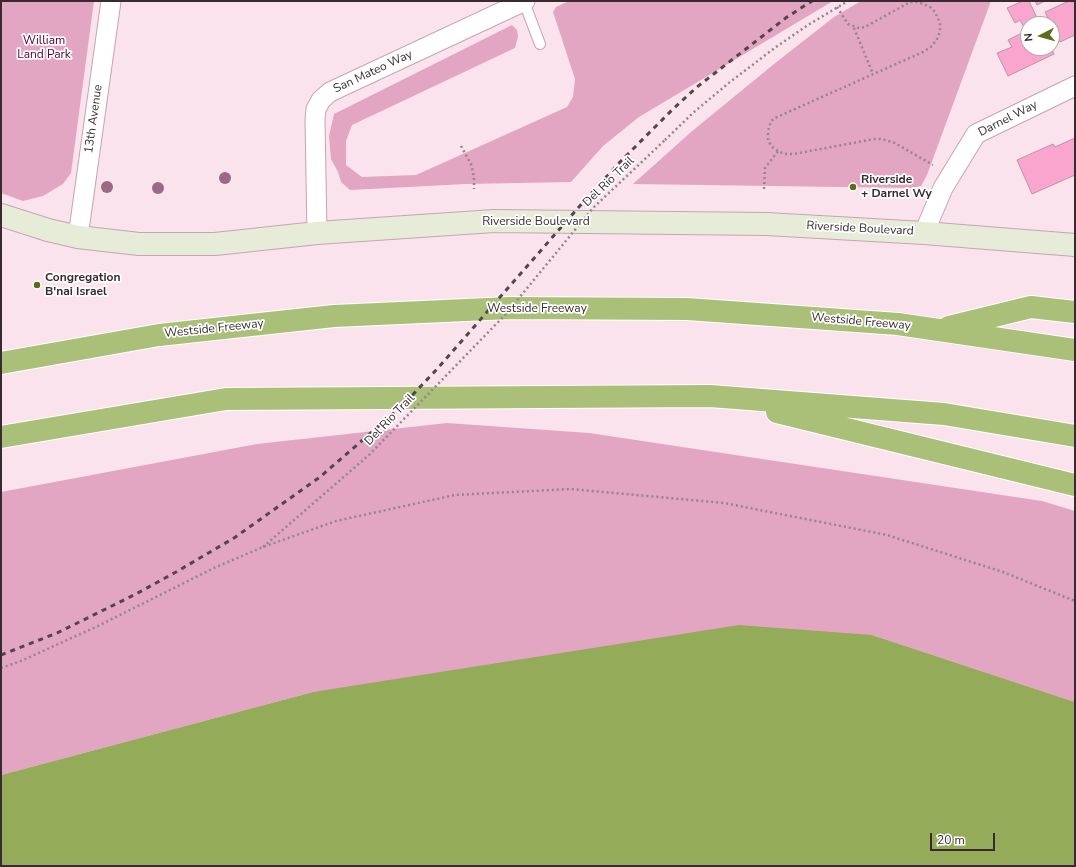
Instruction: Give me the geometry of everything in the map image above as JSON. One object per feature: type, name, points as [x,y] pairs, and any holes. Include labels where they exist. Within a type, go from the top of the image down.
[{"type":"highway","points":[[938,330],[1030,307],[1075,312]]},
{"type":"highway","name":"Westside Freeway","points":[[1,362],[159,335],[334,316],[510,308],[687,309],[898,324],[1075,350]]},
{"type":"highway","points":[[710,396],[1075,485]]},
{"type":"highway","points":[[1,437],[226,398],[710,396],[944,414],[1075,436]]},
{"type":"main road","name":"Riverside Boulevard","points":[[1,215],[48,230],[78,237],[139,244],[215,244],[317,233],[494,221],[767,224],[924,233],[1075,245]]},
{"type":"street","name":"13th Avenue","points":[[78,237],[111,1]]},
{"type":"street","name":"San Mateo Way","points":[[317,233],[315,120],[316,109],[321,100],[330,92],[525,1]]},
{"type":"street","name":"Darnel Way","points":[[924,233],[942,188],[976,134],[1075,86]]},
{"type":"lane","points":[[525,1],[540,44]]},
{"type":"path","name":"Del Rio Trail","points":[[263,547],[369,455],[505,314],[593,208],[694,112],[776,47],[808,25],[848,1]]},
{"type":"path","points":[[837,7],[848,24],[854,28],[865,28],[910,2],[918,2],[930,7],[938,18],[940,23],[940,31],[932,46],[923,52],[771,121],[768,131],[768,139],[771,146],[785,154],[794,154],[874,139],[882,139],[896,143],[938,168],[950,177]]},
{"type":"path","points":[[854,28],[873,74]]},
{"type":"path","points":[[461,146],[472,170],[474,177],[474,189]]},
{"type":"path","points":[[764,189],[765,168],[778,151]]},
{"type":"path","points":[[1,668],[21,661],[84,632],[214,568],[263,547],[336,521],[455,495],[570,489],[724,503],[887,535],[1003,572],[1075,601]]},
{"type":"green space","name":"William Land Park","points":[[1,1],[94,1],[71,173],[63,184],[43,196],[23,201],[1,193]]},
{"type":"green space","points":[[569,1],[833,1],[639,117],[603,146],[571,182],[466,184],[350,190],[341,182],[338,172],[331,159],[329,136],[334,114],[512,25],[517,30],[518,37],[515,48],[352,125],[346,141],[346,165],[362,177],[416,175],[567,107],[573,97],[575,79],[553,12],[556,7]]},
{"type":"green space","points":[[861,1],[991,1],[927,175],[921,186],[911,188],[633,184],[691,132],[774,64],[834,17]]},
{"type":"green space","points":[[447,423],[589,433],[1042,501],[1075,511],[1075,702],[872,635],[313,692],[1,775],[1,492],[257,444]]},
{"type":"shaded area","points":[[739,625],[872,635],[1075,702],[1075,866],[1,866],[1,775],[313,692]]},
{"type":"building","points":[[1023,1],[1029,1],[1036,16],[1020,16],[1020,20],[1015,23],[1007,8]]},
{"type":"building","points":[[1035,1],[1045,1],[1037,5]]},
{"type":"building","points":[[1069,1],[1075,1],[1075,35],[1060,42],[1060,16],[1047,16],[1045,12]]},
{"type":"building","points":[[1020,34],[1020,56],[1050,56],[1008,76],[997,53],[1012,47],[1008,40]]},
{"type":"building","points":[[1075,138],[1075,175],[1032,194],[1017,160],[1053,144],[1055,147]]},
{"type":"railway","points":[[1,655],[57,633],[136,594],[176,572],[234,538],[320,477],[403,405],[438,368],[578,208],[620,162],[673,109],[697,87],[787,17],[812,1]]},
{"type":"place","name":"Riverside + Darnel Wy","points":[[853,187]]},
{"type":"place","name":"Congregation B'nai Israel","points":[[37,285]]}]
